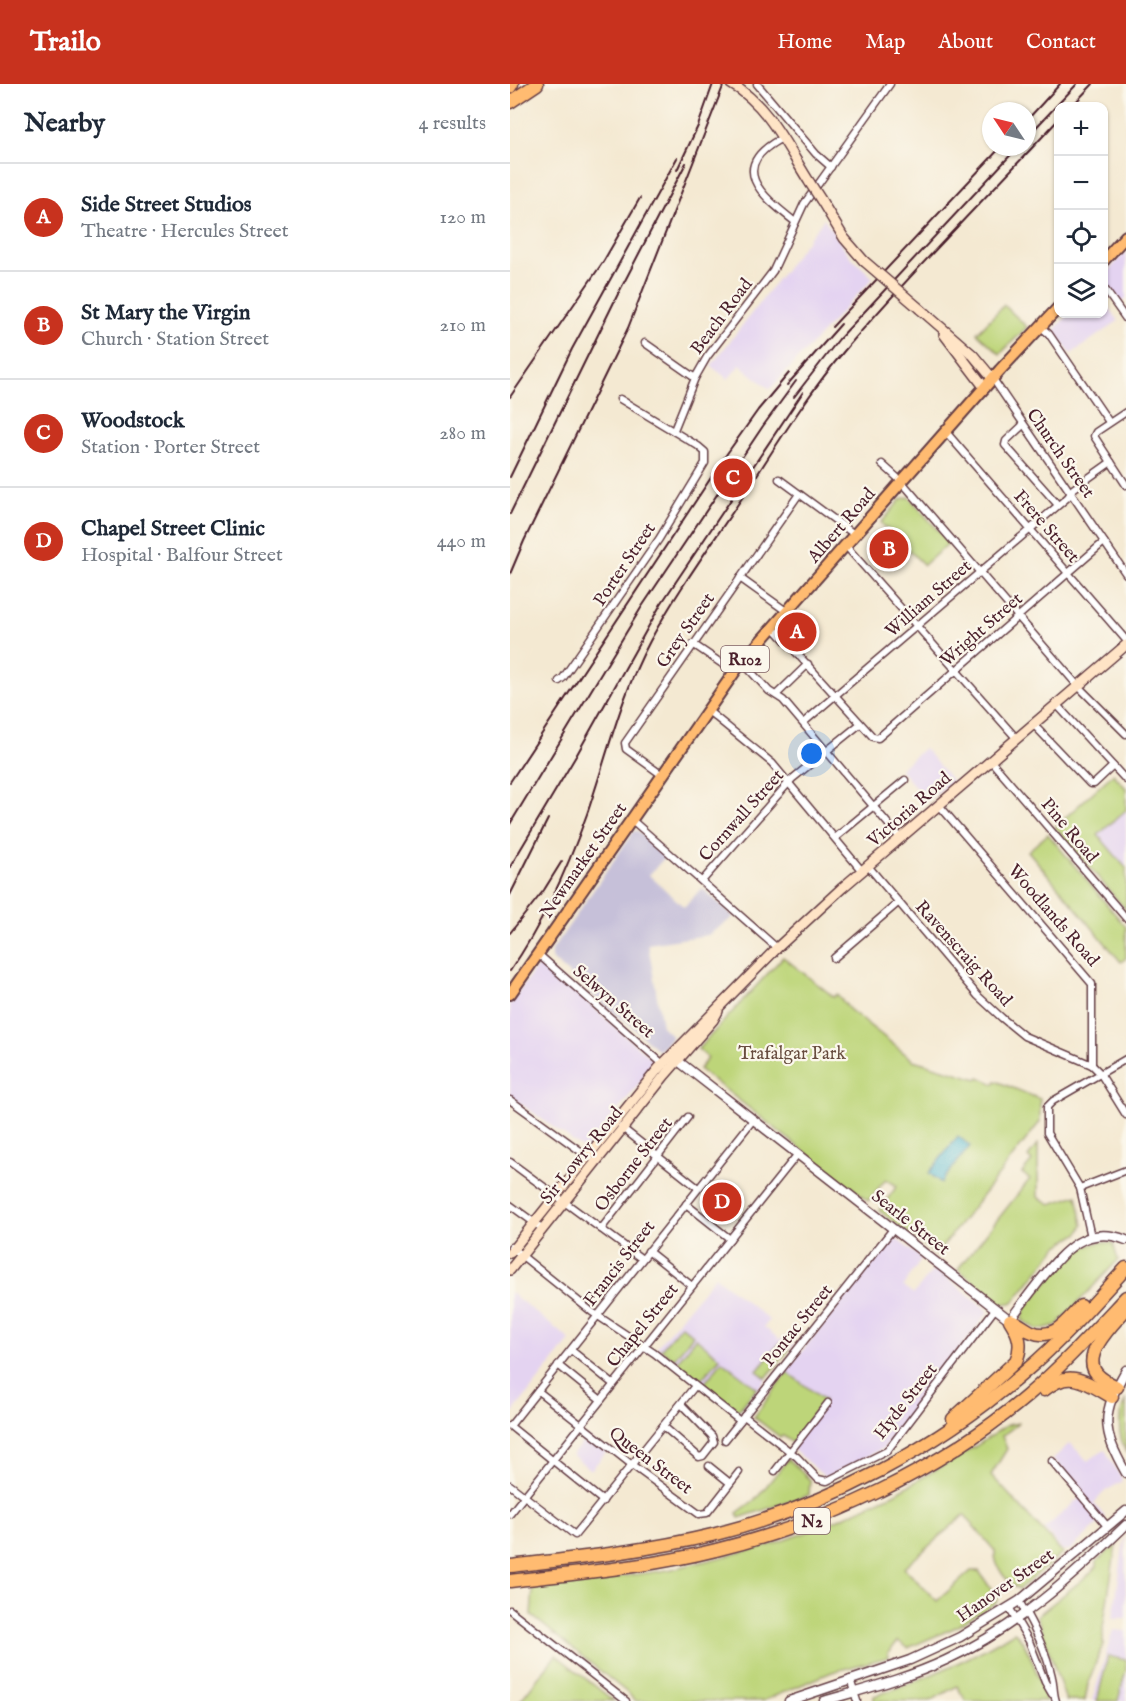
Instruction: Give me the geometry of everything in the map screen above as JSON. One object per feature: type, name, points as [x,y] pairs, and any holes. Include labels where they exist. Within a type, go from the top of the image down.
[{"type":"highway","points":[[510,102],[537,84]]},
{"type":"highway","points":[[1010,1320],[1030,1332],[1039,1334],[1057,1330],[1125,1266]]},
{"type":"highway","name":"N2","points":[[513,1566],[656,1547],[744,1526],[834,1493],[902,1459],[972,1414],[1062,1338],[1125,1266]]},
{"type":"highway","name":"N2","points":[[514,1581],[656,1562],[748,1542],[815,1519],[876,1494],[960,1445],[1025,1398],[1075,1351],[1126,1297]]},
{"type":"highway","points":[[1115,1392],[1098,1375],[1092,1360],[1096,1347],[1126,1309]]},
{"type":"highway","points":[[902,1459],[952,1420],[1016,1361],[1021,1342],[1010,1320]]},
{"type":"highway","points":[[960,1445],[987,1433],[1054,1381],[1068,1377],[1115,1392]]},
{"type":"main road","points":[[734,86],[763,112],[782,138],[844,238],[864,261],[973,355],[993,379]]},
{"type":"main road","points":[[1108,256],[1126,236]]},
{"type":"main road","name":"Albert Road","points":[[662,775],[734,672],[901,481],[1054,313]]},
{"type":"main road","points":[[935,322],[985,388]]},
{"type":"main road","name":"Victoria Road","points":[[666,1067],[713,1020],[721,1006],[777,948],[1126,643]]},
{"type":"main road","name":"Newmarket Street","points":[[510,994],[662,775]]},
{"type":"main road","name":"Sir Lowry Road","points":[[511,1249],[614,1122],[666,1067]]},
{"type":"main road","name":"Sir Lowry Road","points":[[510,1270],[622,1129],[666,1067]]},
{"type":"street","points":[[757,84],[816,154],[831,167]]},
{"type":"street","name":"Beach Road","points":[[674,430],[695,378],[719,340],[773,271],[804,204],[890,84]]},
{"type":"street","points":[[782,138],[770,144],[756,161],[753,178],[757,188],[794,222]]},
{"type":"street","points":[[1108,294],[1126,319]]},
{"type":"street","points":[[1041,327],[1049,334],[1109,422]]},
{"type":"street","points":[[645,343],[695,378]]},
{"type":"street","name":"Church Street","points":[[993,379],[1126,574]]},
{"type":"street","points":[[620,399],[674,430]]},
{"type":"street","points":[[1126,412],[1109,422],[1094,436],[1126,485]]},
{"type":"street","points":[[1023,425],[1006,441],[1005,445],[1058,506]]},
{"type":"street","name":"Porter Street","points":[[559,681],[649,554],[703,469],[706,459],[705,452],[674,430]]},
{"type":"street","name":"Frere Street","points":[[946,432],[1126,643]]},
{"type":"street","name":"William Street","points":[[803,723],[837,697],[1058,506],[1073,489],[1111,462]]},
{"type":"street","points":[[882,464],[901,481],[1078,686],[1126,734]]},
{"type":"street","points":[[779,479],[854,534]]},
{"type":"street","name":"Grey Street","points":[[662,775],[624,747],[693,644],[800,494]]},
{"type":"street","name":"Wright Street","points":[[860,724],[876,738],[1104,542]]},
{"type":"street","points":[[845,545],[1017,739]]},
{"type":"street","points":[[740,579],[786,611]]},
{"type":"street","points":[[773,627],[860,724]]},
{"type":"street","points":[[693,644],[734,672]]},
{"type":"street","points":[[742,663],[803,723],[901,839]]},
{"type":"street","points":[[776,695],[808,664]]},
{"type":"street","points":[[1057,705],[1126,780]]},
{"type":"street","name":"Ravenscraig Road","points":[[707,710],[762,754],[789,782],[834,838],[899,902],[978,996],[1024,1036],[1092,1065],[1100,1073],[1126,1115]]},
{"type":"street","name":"Cornwall Street","points":[[702,881],[789,782],[860,724]]},
{"type":"street","points":[[1034,724],[1090,784],[1094,784],[1113,766]]},
{"type":"street","name":"Pine Road","points":[[991,760],[1126,918]]},
{"type":"street","points":[[834,838],[905,780]]},
{"type":"street","name":"Woodlands Road","points":[[939,805],[1092,984],[1092,1065]]},
{"type":"street","points":[[632,819],[777,948]]},
{"type":"street","points":[[834,958],[899,902]]},
{"type":"street","name":"Selwyn Street","points":[[538,954],[666,1067]]},
{"type":"street","name":"Searle Street","points":[[674,1058],[994,1310],[1010,1320]]},
{"type":"street","points":[[1091,1237],[1080,1188],[1047,1133],[1047,1107],[1050,1103],[1126,1059]]},
{"type":"street","points":[[510,1100],[596,1162]]},
{"type":"street","name":"Osborne Street","points":[[602,1229],[688,1117]]},
{"type":"street","name":"Francis Street","points":[[510,1426],[753,1120]]},
{"type":"street","points":[[614,1122],[698,1188]]},
{"type":"street","name":"Chapel Street","points":[[510,1514],[797,1155]]},
{"type":"street","points":[[510,1162],[642,1258]]},
{"type":"street","points":[[1080,1188],[1126,1170]]},
{"type":"street","points":[[686,1204],[730,1239]]},
{"type":"street","points":[[510,1205],[543,1229]]},
{"type":"street","name":"Pontac Street","points":[[725,1440],[893,1229]]},
{"type":"street","points":[[1010,1320],[1065,1250],[1091,1237],[1104,1235],[1126,1240]]},
{"type":"street","points":[[511,1249],[695,1386],[790,1452]]},
{"type":"street","points":[[648,1251],[693,1286]]},
{"type":"street","name":"Hyde Street","points":[[790,1452],[818,1479],[827,1481],[887,1451],[994,1310]]},
{"type":"street","points":[[571,1350],[613,1384]]},
{"type":"street","points":[[558,1365],[601,1400]]},
{"type":"street","points":[[1126,1370],[1107,1415],[1107,1429],[1111,1443],[1126,1473]]},
{"type":"street","points":[[510,1485],[575,1535],[695,1386]]},
{"type":"street","name":"Queen Street","points":[[538,1391],[699,1514],[707,1513],[739,1472]]},
{"type":"street","points":[[775,1471],[828,1403]]},
{"type":"street","points":[[663,1426],[699,1457],[703,1456],[714,1442],[714,1438],[681,1404]]},
{"type":"street","points":[[510,1426],[603,1501]]},
{"type":"street","points":[[1052,1461],[1107,1526]]},
{"type":"street","points":[[709,1466],[730,1483]]},
{"type":"street","name":"Hanover Street","points":[[789,1701],[850,1678],[910,1660],[948,1643],[1019,1601],[1126,1511]]},
{"type":"street","name":"Hanover Street","points":[[824,1701],[856,1696],[945,1661],[973,1647],[1017,1619],[1078,1571],[1126,1525]]},
{"type":"street","points":[[1019,1601],[1036,1631],[1050,1671],[1055,1699]]},
{"type":"street","points":[[1009,1607],[1055,1699]]},
{"type":"street","points":[[510,1610],[626,1701]]},
{"type":"street","points":[[850,1678],[856,1696]]},
{"type":"shaded area","points":[[824,219],[849,255],[873,278],[770,389],[740,365],[728,379],[711,366]]},
{"type":"shaded area","points":[[1126,251],[1126,298],[1120,303],[1108,286],[1108,271]]},
{"type":"shaded area","points":[[1108,306],[1118,321],[1071,354],[1055,333],[1056,327],[1066,318],[1108,318]]},
{"type":"shaded area","points":[[924,748],[952,781],[927,801],[900,769]]},
{"type":"shaded area","points":[[1126,810],[1126,868],[1098,835]]},
{"type":"shaded area","points":[[634,831],[638,831],[666,856],[649,875],[684,907],[702,888],[734,917],[708,935],[648,944],[662,1026],[672,1036],[659,1051],[551,958],[551,952]]},
{"type":"shaded area","points":[[541,961],[655,1062],[585,1150],[510,1096],[510,1004]]},
{"type":"shaded area","points":[[894,1237],[921,1258],[903,1286],[914,1294],[936,1269],[988,1312],[884,1448],[829,1476],[824,1476],[789,1446],[824,1400],[786,1371]]},
{"type":"shaded area","points":[[715,1276],[769,1320],[764,1327],[780,1340],[784,1336],[794,1344],[739,1413],[657,1347]]},
{"type":"shaded area","points":[[510,1292],[570,1340],[510,1416]]},
{"type":"shaded area","points":[[587,1436],[606,1452],[591,1470],[572,1455]]},
{"type":"shaded area","points":[[1070,1443],[1087,1461],[1105,1450],[1123,1481],[1104,1492],[1094,1503],[1105,1517],[1070,1550],[1062,1550],[1044,1529],[1084,1494],[1053,1459]]},
{"type":"shaded area","points":[[1125,1534],[1126,1618],[1113,1618]]},
{"type":"shaded area","points":[[1113,1630],[1126,1631],[1126,1701],[1092,1701]]},
{"type":"green space","points":[[1004,305],[1027,327],[1000,354],[977,333]]},
{"type":"green space","points":[[909,497],[949,543],[924,565],[881,523],[901,499]]},
{"type":"green space","points":[[1113,774],[1126,788],[1126,810],[1098,835],[1126,868],[1126,910],[1055,827]]},
{"type":"green space","points":[[1048,834],[1126,927],[1126,958],[1121,962],[1028,851]]},
{"type":"green space","name":"Trafalgar Park","points":[[783,957],[834,997],[837,994],[849,1009],[913,1060],[977,1079],[979,1077],[994,1084],[996,1081],[1040,1099],[1040,1122],[942,1247],[944,1249],[939,1256],[879,1210],[897,1186],[886,1179],[868,1201],[699,1069],[708,1058],[698,1049]]},
{"type":"green space","points":[[1038,1144],[1038,1197],[1051,1204],[1077,1195],[1083,1225],[1079,1233],[1058,1246],[1015,1300],[1001,1304],[958,1269],[1030,1179],[1022,1173],[1032,1161],[1028,1157]]},
{"type":"green space","points":[[1100,1242],[1113,1243],[1118,1260],[1057,1325],[1038,1330],[1022,1320],[1025,1308],[1068,1257],[1078,1249]]},
{"type":"green space","points":[[681,1325],[693,1335],[674,1359],[661,1349]]},
{"type":"green space","points":[[696,1338],[720,1358],[700,1381],[677,1362]]},
{"type":"green space","points":[[780,1343],[789,1350],[766,1378],[757,1371]]},
{"type":"green space","points":[[722,1361],[757,1388],[738,1411],[704,1384]]},
{"type":"green space","points":[[787,1372],[824,1400],[792,1443],[782,1435],[780,1437],[754,1417]]},
{"type":"green space","points":[[1126,1399],[1126,1453],[1121,1439],[1120,1426],[1121,1413]]},
{"type":"green space","points":[[1019,1423],[1002,1436],[1007,1449],[991,1475],[1063,1553],[1019,1589],[1002,1573],[995,1557],[995,1551],[964,1515],[904,1568],[937,1601],[971,1571],[979,1571],[997,1598],[996,1603],[954,1628],[908,1648],[898,1641],[888,1653],[889,1657],[832,1672],[763,1701],[634,1701],[630,1695],[531,1615],[533,1589],[668,1570],[768,1546],[821,1527],[898,1492],[1007,1425]]},
{"type":"green space","points":[[788,1459],[810,1480],[809,1495],[739,1518],[737,1513],[757,1498]]},
{"type":"green space","points":[[1116,1545],[1103,1627],[1103,1644],[1088,1684],[1085,1701],[1066,1701],[1037,1616],[1092,1572],[1097,1566],[1097,1561]]},
{"type":"green space","points":[[1014,1632],[1029,1653],[1046,1701],[966,1701],[957,1686],[930,1701],[874,1701],[874,1696],[946,1669]]},
{"type":"green space","points":[[556,1655],[614,1701],[520,1701]]},
{"type":"green space","points":[[1108,1656],[1126,1660],[1126,1670],[1118,1701],[1097,1701]]},
{"type":"water","points":[[958,1136],[970,1146],[941,1183],[929,1173]]},
{"type":"railway","points":[[677,170],[698,126],[713,84]]},
{"type":"railway","points":[[510,574],[628,328],[724,84]]},
{"type":"railway","points":[[1036,110],[1060,84]]},
{"type":"railway","points":[[1036,127],[1077,84]]},
{"type":"railway","points":[[1076,102],[1093,84]]},
{"type":"railway","points":[[510,971],[534,934],[563,875],[587,814],[631,683],[660,622],[683,586],[791,422],[831,368],[870,321],[1054,124]]},
{"type":"railway","points":[[832,327],[993,156]]},
{"type":"railway","points":[[794,397],[839,339],[1010,156]]},
{"type":"railway","points":[[510,477],[572,349],[677,158]]},
{"type":"railway","points":[[510,514],[617,296],[686,163]]},
{"type":"railway","points":[[510,397],[603,262],[640,198]]},
{"type":"railway","points":[[787,385],[841,324]]},
{"type":"railway","points":[[510,782],[726,455],[758,410],[789,373]]},
{"type":"railway","points":[[510,824],[641,608],[763,426],[796,381]]},
{"type":"railway","points":[[510,867],[576,756],[661,604],[803,392]]},
{"type":"railway","points":[[510,895],[548,819]]},
{"type":"railway","points":[[510,933],[544,890],[562,861]]},
{"type":"place","name":"Woodstock","points":[[733,478]]},
{"type":"place","name":"St Mary the Virgin","points":[[889,549]]},
{"type":"place","name":"Side Street Studios","points":[[797,632]]},
{"type":"place","name":"Chapel Street Clinic","points":[[722,1202]]}]
